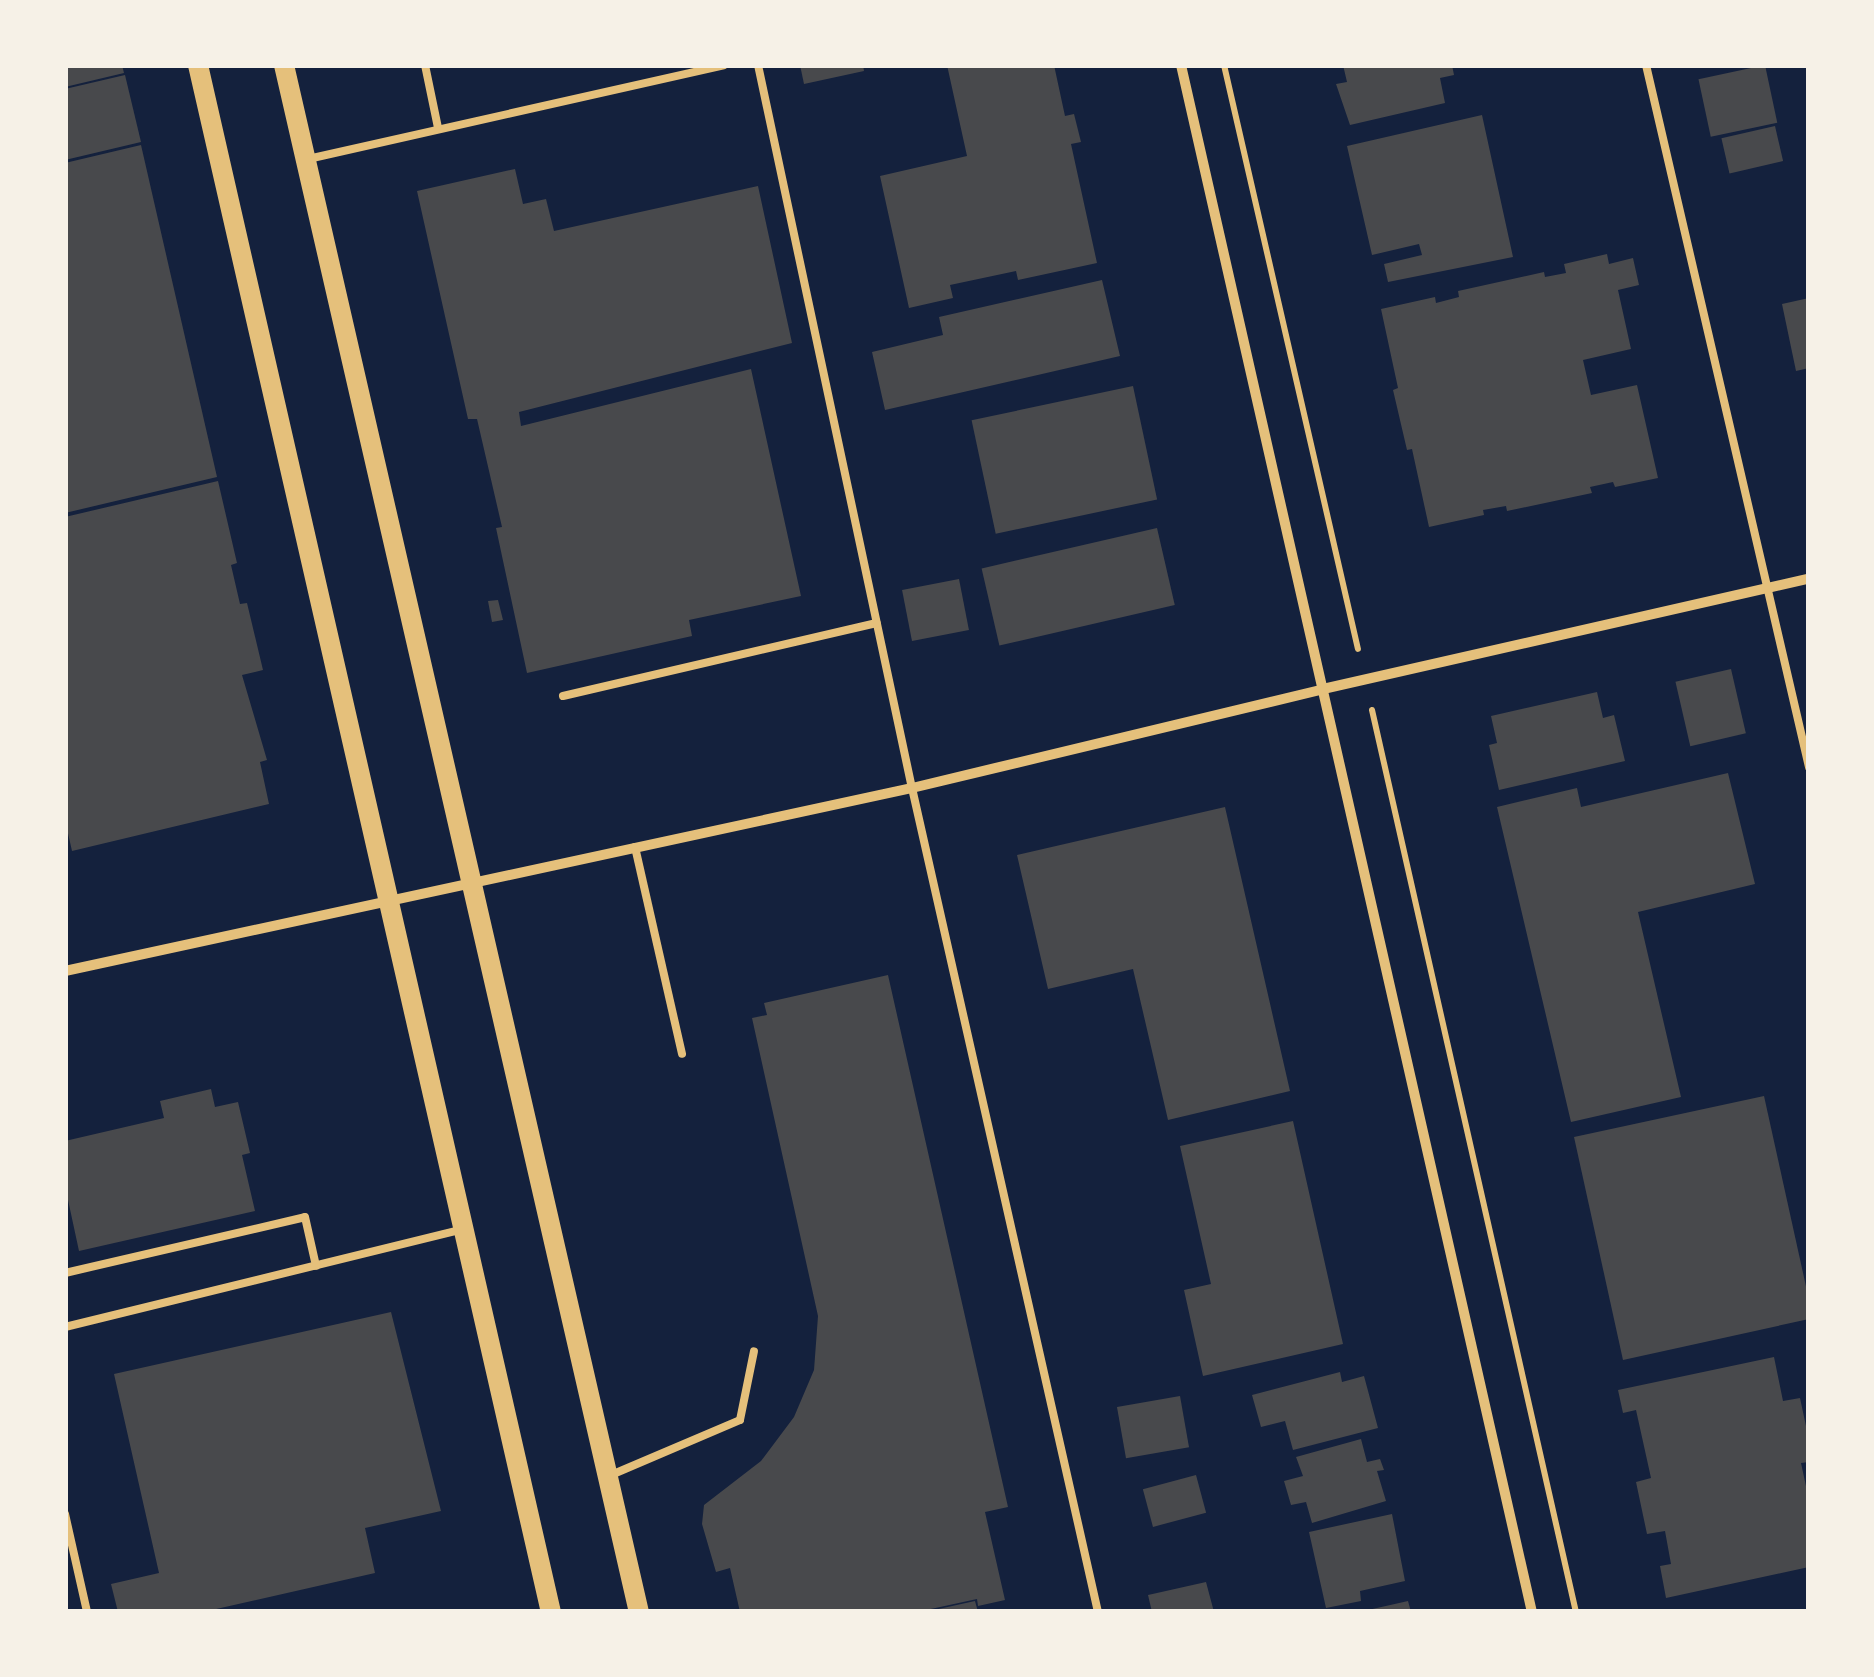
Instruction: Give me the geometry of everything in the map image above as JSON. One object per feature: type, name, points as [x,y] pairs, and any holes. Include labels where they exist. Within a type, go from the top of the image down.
[{"type":"main road","points":[[198,65],[460,1230],[550,1612]]},
{"type":"main road","points":[[284,65],[638,1612]]},
{"type":"street","points":[[1182,65],[1532,1612]]},
{"type":"street","points":[[65,970],[912,788],[1323,689],[1809,579]]},
{"type":"lane","points":[[425,65],[438,128]]},
{"type":"lane","points":[[682,65],[685,77]]},
{"type":"lane","points":[[308,159],[685,77],[724,65]]},
{"type":"lane","points":[[758,65],[912,788],[1098,1612]]},
{"type":"lane","points":[[1646,65],[1809,767]]},
{"type":"lane","points":[[563,696],[877,623]]},
{"type":"lane","points":[[634,847],[682,1054]]},
{"type":"lane","points":[[65,1272],[305,1217],[316,1266]]},
{"type":"lane","points":[[65,1327],[460,1230]]},
{"type":"lane","points":[[608,1477],[740,1420],[754,1351]]},
{"type":"lane","points":[[65,1514],[88,1612]]},
{"type":"path","points":[[1224,65],[1576,1612]]},
{"type":"building","points":[[65,65],[122,65],[124,73],[65,87]]},
{"type":"building","points":[[800,65],[863,65],[864,71],[804,84]]},
{"type":"building","points":[[947,65],[1054,65],[1065,116],[1074,114],[1081,142],[1071,144],[1097,263],[1018,280],[1016,271],[950,285],[953,298],[909,308],[880,176],[967,156]]},
{"type":"building","points":[[1343,65],[1452,65],[1454,75],[1440,78],[1445,103],[1350,125],[1336,84],[1347,82]]},
{"type":"building","points":[[1765,65],[1777,123],[1711,137],[1698,79]]},
{"type":"building","points":[[125,75],[141,142],[65,160],[65,89]]},
{"type":"building","points":[[1482,115],[1513,257],[1388,282],[1384,264],[1422,255],[1419,244],[1372,255],[1347,146]]},
{"type":"building","points":[[1775,126],[1783,161],[1730,173],[1721,138]]},
{"type":"building","points":[[141,145],[217,477],[65,513],[65,163]]},
{"type":"building","points":[[515,169],[523,204],[546,199],[554,231],[758,186],[792,343],[519,412],[521,426],[751,369],[801,596],[689,620],[692,636],[527,673],[496,528],[502,527],[477,419],[468,419],[417,191]]},
{"type":"building","points":[[1607,254],[1609,264],[1633,258],[1639,285],[1618,290],[1631,349],[1583,360],[1591,395],[1637,385],[1658,478],[1615,487],[1613,482],[1590,487],[1592,493],[1507,511],[1506,506],[1483,510],[1484,515],[1429,527],[1412,449],[1407,450],[1393,390],[1398,388],[1381,309],[1435,297],[1436,303],[1459,297],[1458,291],[1544,272],[1545,277],[1566,273],[1564,264]]},
{"type":"building","points":[[1102,280],[1120,356],[885,410],[872,352],[943,335],[939,317]]},
{"type":"building","points":[[1809,298],[1809,368],[1796,371],[1782,304]]},
{"type":"building","points":[[1133,386],[1157,499],[996,534],[972,420]]},
{"type":"building","points":[[218,481],[237,563],[231,565],[240,604],[247,603],[263,670],[242,675],[267,760],[260,762],[269,804],[72,851],[65,820],[65,517]]},
{"type":"building","points":[[1157,528],[1175,605],[999,645],[982,568]]},
{"type":"building","points":[[959,579],[969,630],[912,641],[902,590]]},
{"type":"building","points":[[498,600],[503,620],[492,622],[488,601]]},
{"type":"building","points":[[1731,669],[1746,733],[1690,746],[1675,682]]},
{"type":"building","points":[[1597,692],[1603,718],[1614,715],[1625,761],[1499,790],[1489,745],[1497,743],[1491,716]]},
{"type":"building","points":[[1728,773],[1755,884],[1638,912],[1681,1097],[1571,1122],[1497,807],[1577,788],[1581,807]]},
{"type":"building","points":[[1225,807],[1290,1091],[1168,1120],[1133,969],[1048,989],[1017,855]]},
{"type":"building","points":[[888,975],[1008,1507],[985,1512],[1005,1600],[978,1606],[977,1599],[917,1612],[740,1612],[730,1568],[716,1572],[702,1524],[704,1505],[761,1461],[794,1417],[814,1370],[818,1316],[752,1018],[767,1015],[764,1003]]},
{"type":"building","points":[[211,1089],[215,1107],[238,1102],[250,1153],[242,1155],[255,1211],[79,1251],[65,1186],[65,1141],[164,1118],[160,1101]]},
{"type":"building","points":[[1764,1096],[1809,1300],[1809,1319],[1623,1360],[1574,1137]]},
{"type":"building","points":[[1293,1121],[1343,1344],[1203,1376],[1184,1290],[1211,1284],[1180,1146]]},
{"type":"building","points":[[391,1312],[441,1511],[365,1528],[375,1573],[203,1612],[118,1612],[111,1584],[159,1573],[114,1374]]},
{"type":"building","points":[[1774,1357],[1783,1401],[1800,1398],[1809,1440],[1809,1462],[1801,1463],[1809,1500],[1809,1567],[1666,1598],[1660,1566],[1671,1564],[1665,1531],[1647,1534],[1636,1482],[1651,1478],[1636,1410],[1623,1413],[1618,1390]]},
{"type":"building","points":[[1340,1372],[1342,1382],[1364,1376],[1378,1428],[1293,1450],[1285,1421],[1261,1427],[1252,1395]]},
{"type":"building","points":[[1180,1396],[1189,1447],[1126,1458],[1117,1407]]},
{"type":"building","points":[[1361,1439],[1367,1462],[1380,1459],[1384,1470],[1377,1471],[1386,1501],[1312,1523],[1306,1502],[1291,1505],[1284,1481],[1303,1476],[1296,1457]]},
{"type":"building","points":[[1196,1475],[1206,1513],[1153,1527],[1143,1489]]},
{"type":"building","points":[[1392,1514],[1405,1581],[1360,1591],[1361,1601],[1326,1608],[1309,1532]]},
{"type":"building","points":[[1206,1582],[1214,1612],[1152,1612],[1148,1595]]},
{"type":"building","points":[[975,1601],[978,1612],[934,1612],[934,1610]]},
{"type":"building","points":[[1408,1601],[1411,1612],[1368,1612],[1368,1610]]}]
